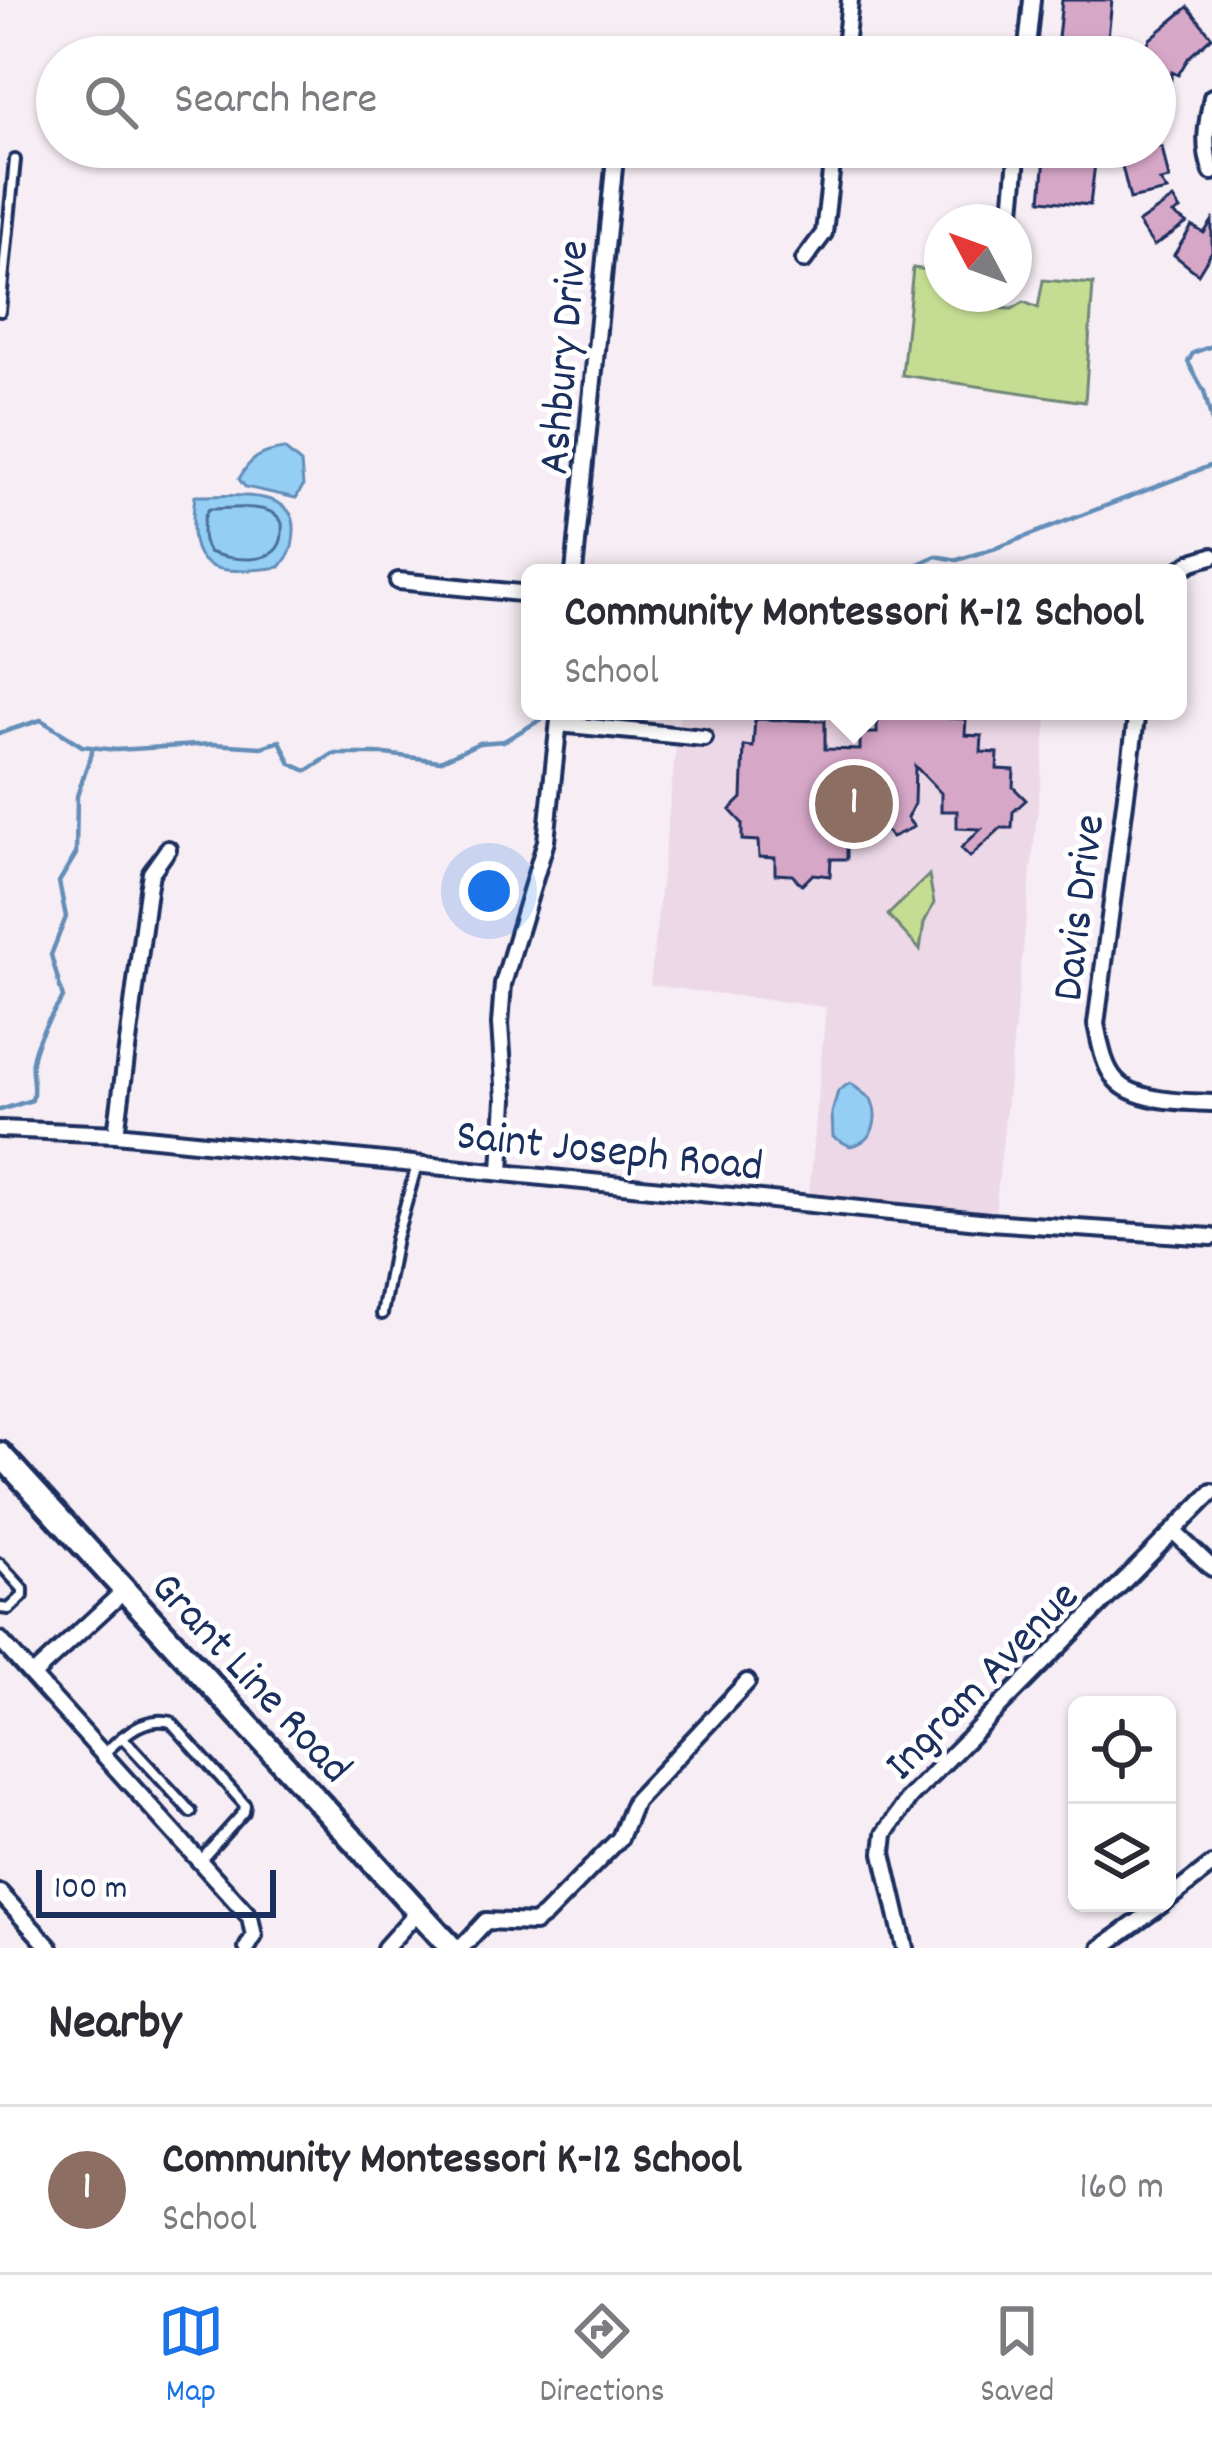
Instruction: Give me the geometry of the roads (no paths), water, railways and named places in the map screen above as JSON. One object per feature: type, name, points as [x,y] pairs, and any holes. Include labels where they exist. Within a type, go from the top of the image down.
[{"type":"main road","name":"Grant Line Road","points":[[0,1454],[456,1948]]},
{"type":"street","points":[[846,36],[850,0]]},
{"type":"street","points":[[1028,36],[1032,0]]},
{"type":"street","points":[[1212,97],[1205,138],[1205,156],[1212,172]]},
{"type":"street","name":"Ashbury Drive","points":[[575,564],[614,168]]},
{"type":"street","points":[[804,260],[824,233],[832,168]]},
{"type":"street","points":[[1013,204],[1016,168]]},
{"type":"street","points":[[398,581],[521,593]]},
{"type":"street","points":[[501,1171],[505,1099],[502,984],[546,842],[560,720]]},
{"type":"street","points":[[574,720],[704,738]]},
{"type":"street","name":"Davis Drive","points":[[1136,720],[1096,1024],[1116,1081],[1130,1090],[1212,1103]]},
{"type":"street","points":[[116,1134],[151,873],[168,849]]},
{"type":"street","name":"Saint Joseph Road","points":[[0,1129],[116,1134],[989,1222],[1212,1237]]},
{"type":"street","name":"Ingram Avenue","points":[[905,1948],[884,1869],[885,1834],[920,1786],[1212,1492]]},
{"type":"street","points":[[1174,1531],[1212,1568]]},
{"type":"street","points":[[33,1676],[124,1591]]},
{"type":"street","points":[[0,1640],[250,1917],[254,1936],[248,1948]]},
{"type":"street","points":[[456,1948],[486,1921],[533,1923],[544,1916],[620,1838],[635,1801],[747,1682]]},
{"type":"street","points":[[1176,1893],[1212,1865]]},
{"type":"street","points":[[0,1893],[50,1948]]},
{"type":"street","points":[[385,1948],[418,1911]]},
{"type":"street","points":[[1101,1948],[1151,1912]]},
{"type":"lane","points":[[0,311],[15,160]]},
{"type":"lane","points":[[382,1314],[396,1238],[418,1163]]},
{"type":"lane","points":[[0,1564],[23,1589],[23,1596],[9,1609],[0,1608]]},
{"type":"lane","points":[[102,1755],[134,1727],[161,1718],[171,1722],[242,1799],[244,1812],[200,1862]]},
{"type":"lane","points":[[122,1737],[191,1812]]},
{"type":"lane","points":[[155,1812],[173,1793]]},
{"type":"water","points":[[284,449],[301,463],[303,486],[296,498],[245,487],[239,479],[252,461]]},
{"type":"water","points":[[195,496],[257,497],[284,507],[294,531],[291,550],[280,567],[235,571],[207,564],[194,541]]},
{"type":"water","points":[[850,1083],[871,1099],[875,1114],[870,1135],[850,1146],[833,1137],[832,1113],[838,1091]]},
{"type":"waterway","points":[[1212,346],[1193,353],[1188,362],[1204,391],[1212,422]]},
{"type":"waterway","points":[[918,564],[936,556],[957,560],[996,548],[1212,465]]},
{"type":"waterway","points":[[0,733],[41,720],[82,746],[116,750],[212,744],[262,747],[280,741],[291,764],[307,771],[333,754],[440,761],[479,743],[504,741],[540,720]]},
{"type":"waterway","points":[[0,1110],[32,1100],[34,1052],[63,998],[51,955],[66,917],[59,882],[76,854],[77,796],[93,748]]},
{"type":"place","name":"Community Montessori K-12 School","points":[[854,804]]}]
